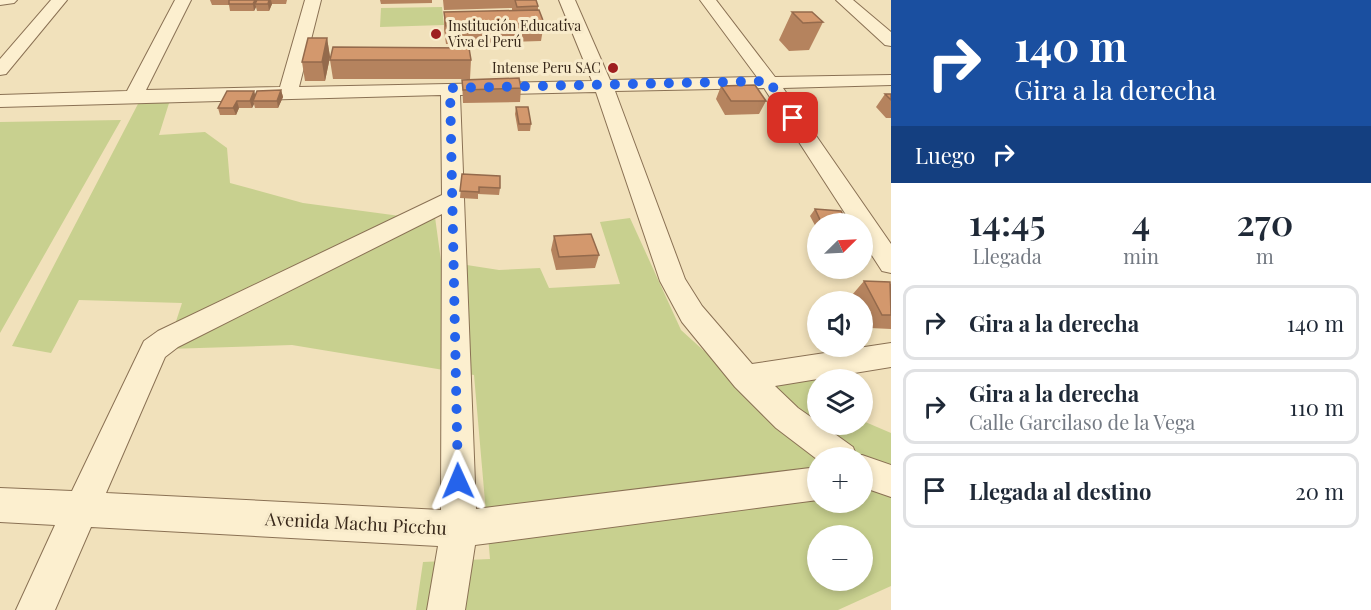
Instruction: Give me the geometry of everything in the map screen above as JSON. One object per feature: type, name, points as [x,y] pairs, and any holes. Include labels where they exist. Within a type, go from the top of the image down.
[{"type":"street","points":[[0,0],[9,0]]},
{"type":"street","points":[[0,70],[59,0]]},
{"type":"street","points":[[134,96],[183,0]]},
{"type":"street","points":[[288,93],[313,0]]},
{"type":"street","points":[[567,0],[603,85],[673,281],[692,314],[746,378],[787,418],[829,447]]},
{"type":"street","points":[[708,0],[769,81],[891,264]]},
{"type":"street","points":[[844,0],[891,41]]},
{"type":"street","points":[[0,101],[450,88],[891,80]]},
{"type":"street","points":[[446,610],[459,529],[450,88]]},
{"type":"street","points":[[35,610],[154,349],[168,339],[454,198]]},
{"type":"street","points":[[746,378],[891,355]]},
{"type":"street","name":"Avenida Machu Picchu","points":[[0,505],[459,529],[807,484]]},
{"type":"green space","points":[[442,7],[444,25],[380,27],[381,8]]},
{"type":"green space","points":[[170,100],[159,135],[205,132],[227,148],[230,183],[303,203],[415,218],[435,217],[441,261],[499,270],[540,268],[549,288],[620,284],[600,222],[630,218],[681,330],[703,350],[774,383],[807,376],[807,435],[873,435],[873,425],[891,433],[891,586],[838,610],[416,610],[423,562],[490,559],[474,375],[292,345],[167,349],[182,303],[79,300],[51,353],[12,346],[139,102]]},
{"type":"green space","points":[[121,120],[0,333],[0,122]]},
{"type":"building","points":[[229,0],[255,0],[253,4],[229,4]]},
{"type":"building","points":[[257,0],[269,0],[268,4],[255,4]]},
{"type":"building","points":[[515,0],[536,0],[538,6],[517,7]]},
{"type":"building","points":[[539,10],[544,23],[446,26],[444,12]]},
{"type":"building","points":[[792,12],[812,12],[823,22],[803,23]]},
{"type":"building","points":[[308,38],[327,38],[322,62],[302,62]]},
{"type":"building","points":[[333,47],[469,48],[471,60],[330,60]]},
{"type":"building","points":[[519,78],[521,88],[463,90],[462,80]]},
{"type":"building","points":[[755,85],[766,101],[731,101],[721,86]]},
{"type":"building","points":[[281,90],[277,101],[253,101],[257,91]]},
{"type":"building","points":[[227,91],[254,91],[250,101],[237,101],[233,108],[218,108]]},
{"type":"building","points":[[516,107],[528,107],[531,124],[519,124]]},
{"type":"building","points":[[462,174],[500,176],[500,188],[479,187],[479,192],[460,191]]},
{"type":"building","points":[[815,209],[841,211],[842,213],[817,213]]},
{"type":"building","points":[[591,234],[599,255],[559,257],[554,236]]},
{"type":"building","points":[[864,281],[890,282],[891,315],[882,315],[873,298],[873,291],[869,291]]},
{"type":"place","name":"Institución Educativa Viva el Perú","points":[[436,34]]},
{"type":"place","name":"Intense Peru SAC","points":[[613,68]]},
{"type":"route","points":[[458,481],[455,243],[450,88],[769,81],[793,118]]}]
